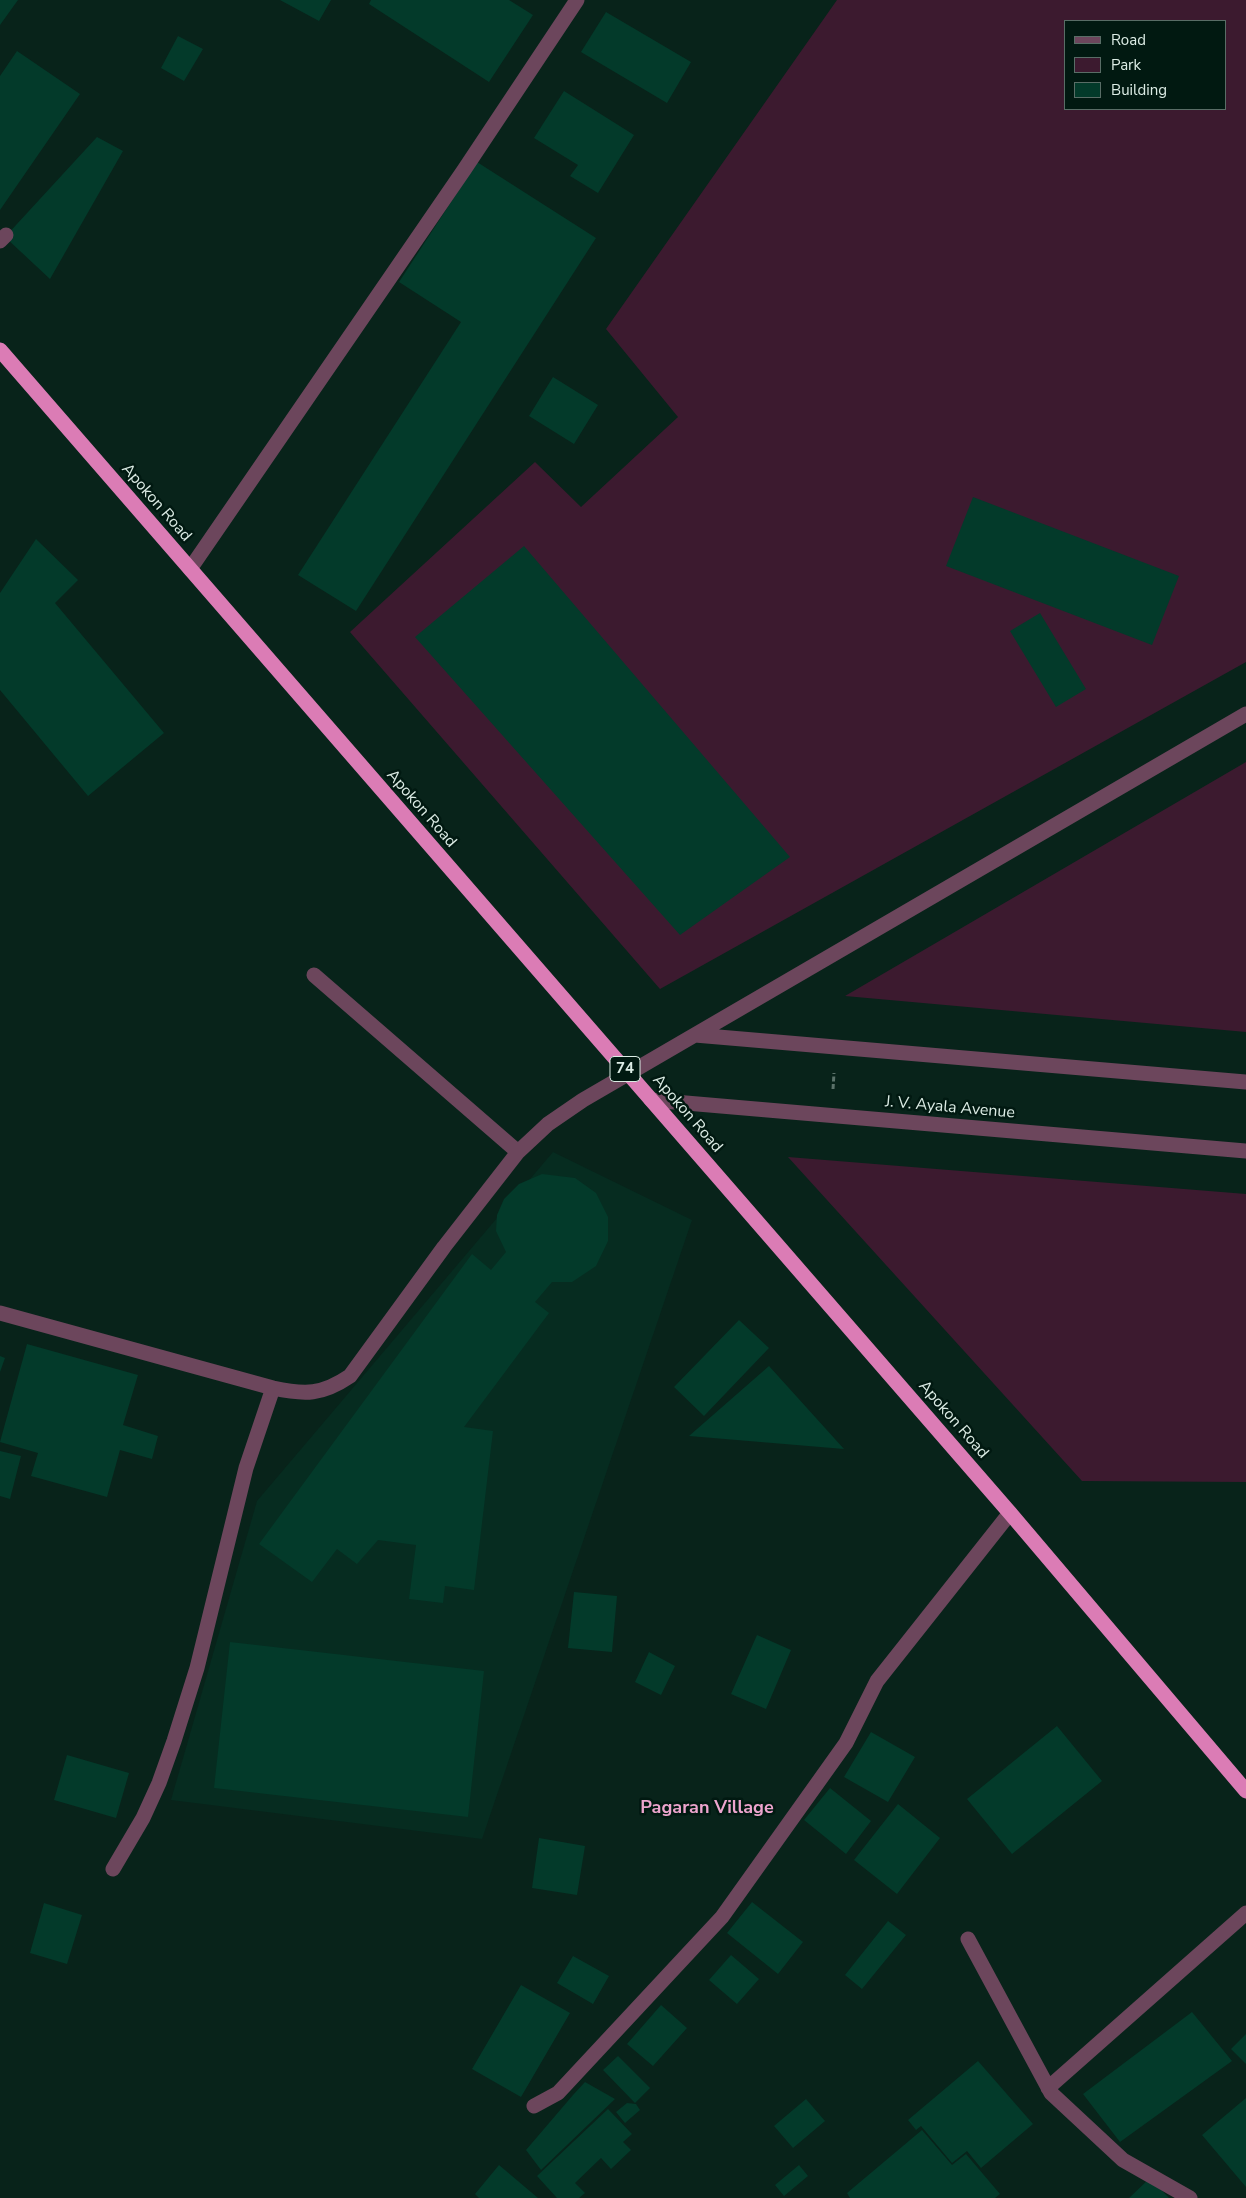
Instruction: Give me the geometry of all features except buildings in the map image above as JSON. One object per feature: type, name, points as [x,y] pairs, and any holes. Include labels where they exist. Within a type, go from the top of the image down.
[{"type":"highway","name":"Apokon Road","points":[[0,350],[1010,1513],[1246,1790]]},
{"type":"street","points":[[190,569],[464,170],[577,0]]},
{"type":"street","points":[[0,1313],[298,1394],[318,1392],[334,1387],[350,1376],[444,1247],[518,1152],[548,1124],[695,1035],[1246,714]]},
{"type":"street","points":[[314,975],[518,1152]]},
{"type":"street","points":[[695,1035],[1246,1082]]},
{"type":"street","name":"J. V. Ayala Avenue","points":[[652,1100],[1246,1151]]},
{"type":"street","points":[[112,1869],[143,1818],[159,1783],[174,1741],[198,1668],[246,1468],[273,1388]]},
{"type":"street","points":[[534,2106],[558,2093],[722,1918],[846,1743],[877,1681],[1010,1513]]},
{"type":"street","points":[[1048,2088],[1246,1913]]},
{"type":"street","points":[[968,1938],[1050,2093],[1123,2160],[1190,2198]]},
{"type":"path","points":[[830,1115],[837,1047]]},
{"type":"shaded area","points":[[553,1152],[692,1220],[482,1839],[171,1800],[257,1501]]},
{"type":"green space","points":[[837,0],[1246,0],[1246,662],[660,989],[350,632],[535,462],[581,507],[678,417],[606,329]]},
{"type":"green space","points":[[1246,762],[1246,1032],[845,996]]},
{"type":"green space","points":[[788,1157],[1246,1194],[1246,1482],[1082,1481]]},
{"type":"district","name":"Pagaran Village","points":[[707,1809]]}]
